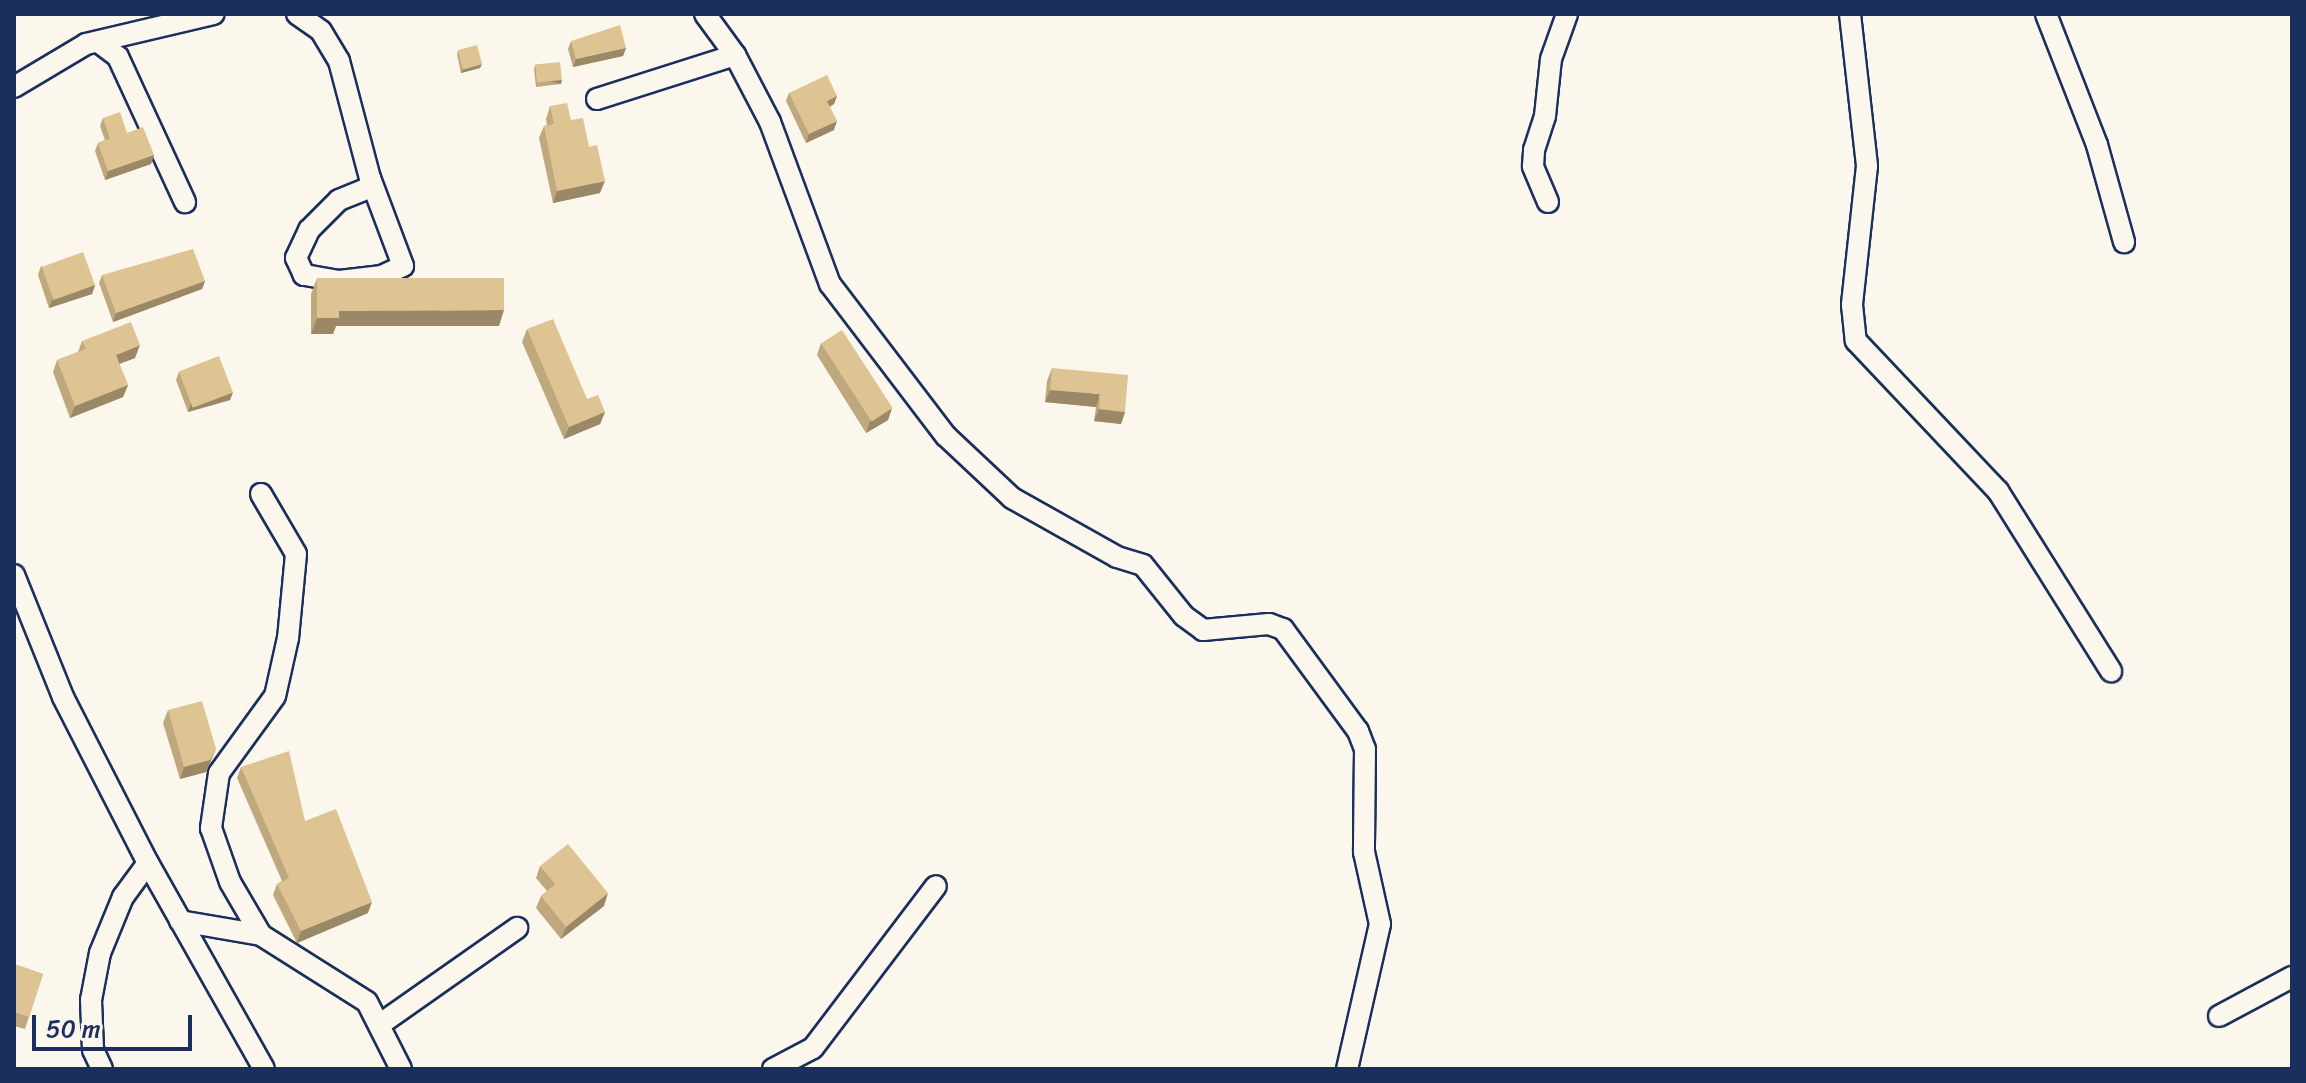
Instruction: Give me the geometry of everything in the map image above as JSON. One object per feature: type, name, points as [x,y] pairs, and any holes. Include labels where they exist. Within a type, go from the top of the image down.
[{"type":"street","points":[[14,87],[86,44],[101,44],[151,26],[214,14]]},
{"type":"street","points":[[297,14],[321,31],[339,61],[372,187],[339,200],[309,230],[296,258],[304,275],[339,281],[382,276],[403,266],[370,178]]},
{"type":"street","points":[[705,14],[735,55],[770,122],[830,284],[946,436],[1012,498],[1117,557],[1143,565],[1184,616],[1203,630],[1269,624],[1283,629],[1358,731],[1365,749],[1364,852],[1380,924],[1347,1069]]},
{"type":"street","points":[[1548,202],[1533,166],[1534,150],[1545,116],[1551,59],[1567,14]]},
{"type":"street","points":[[1850,14],[1867,166],[1852,305],[1856,341],[1998,491],[2111,671]]},
{"type":"street","points":[[2046,14],[2097,145],[2124,242]]},
{"type":"street","points":[[101,44],[118,57],[185,202]]},
{"type":"street","points":[[597,99],[735,55]]},
{"type":"street","points":[[261,494],[296,554],[288,638],[275,696],[219,773],[211,828],[230,882],[261,935]]},
{"type":"street","points":[[14,575],[63,697],[148,863],[264,1069]]},
{"type":"street","points":[[102,1069],[93,1050],[91,1000],[100,953],[123,897],[148,863]]},
{"type":"street","points":[[773,1069],[813,1048],[936,886]]},
{"type":"street","points":[[180,921],[261,935],[367,1002],[401,1069]]},
{"type":"street","points":[[379,1025],[517,928]]},
{"type":"street","points":[[2219,1016],[2292,977]]},
{"type":"building","points":[[620,25],[626,48],[576,59],[571,41]]},
{"type":"building","points":[[477,45],[482,64],[463,69],[458,50]]},
{"type":"building","points":[[560,62],[562,80],[537,83],[535,65]]},
{"type":"building","points":[[827,75],[837,96],[827,101],[837,121],[809,134],[789,93]]},
{"type":"building","points":[[567,103],[571,120],[583,118],[589,147],[597,145],[605,181],[557,191],[544,126],[554,124],[550,106]]},
{"type":"building","points":[[120,112],[127,133],[143,127],[154,155],[108,171],[98,143],[110,139],[103,118]]},
{"type":"building","points":[[193,249],[205,281],[116,313],[102,275]]},
{"type":"building","points":[[83,252],[95,285],[54,300],[42,267]]},
{"type":"building","points":[[317,278],[504,278],[504,310],[339,311],[339,318],[317,318]]},
{"type":"building","points":[[553,319],[587,399],[598,395],[605,412],[569,427],[527,329]]},
{"type":"building","points":[[131,322],[140,345],[116,355],[128,385],[75,406],[57,360],[86,349],[82,341]]},
{"type":"building","points":[[842,330],[893,408],[872,422],[821,344]]},
{"type":"building","points":[[219,356],[233,392],[193,408],[179,371]]},
{"type":"building","points":[[1052,368],[1128,375],[1125,412],[1099,409],[1100,394],[1050,390]]},
{"type":"building","points":[[202,701],[216,749],[210,760],[184,767],[168,710]]},
{"type":"building","points":[[289,751],[305,821],[336,809],[372,902],[301,931],[277,884],[289,878],[241,767]]},
{"type":"building","points":[[568,844],[608,893],[566,927],[541,896],[555,884],[540,866]]},
{"type":"building","points":[[14,964],[43,974],[29,1017],[14,1012]]}]
